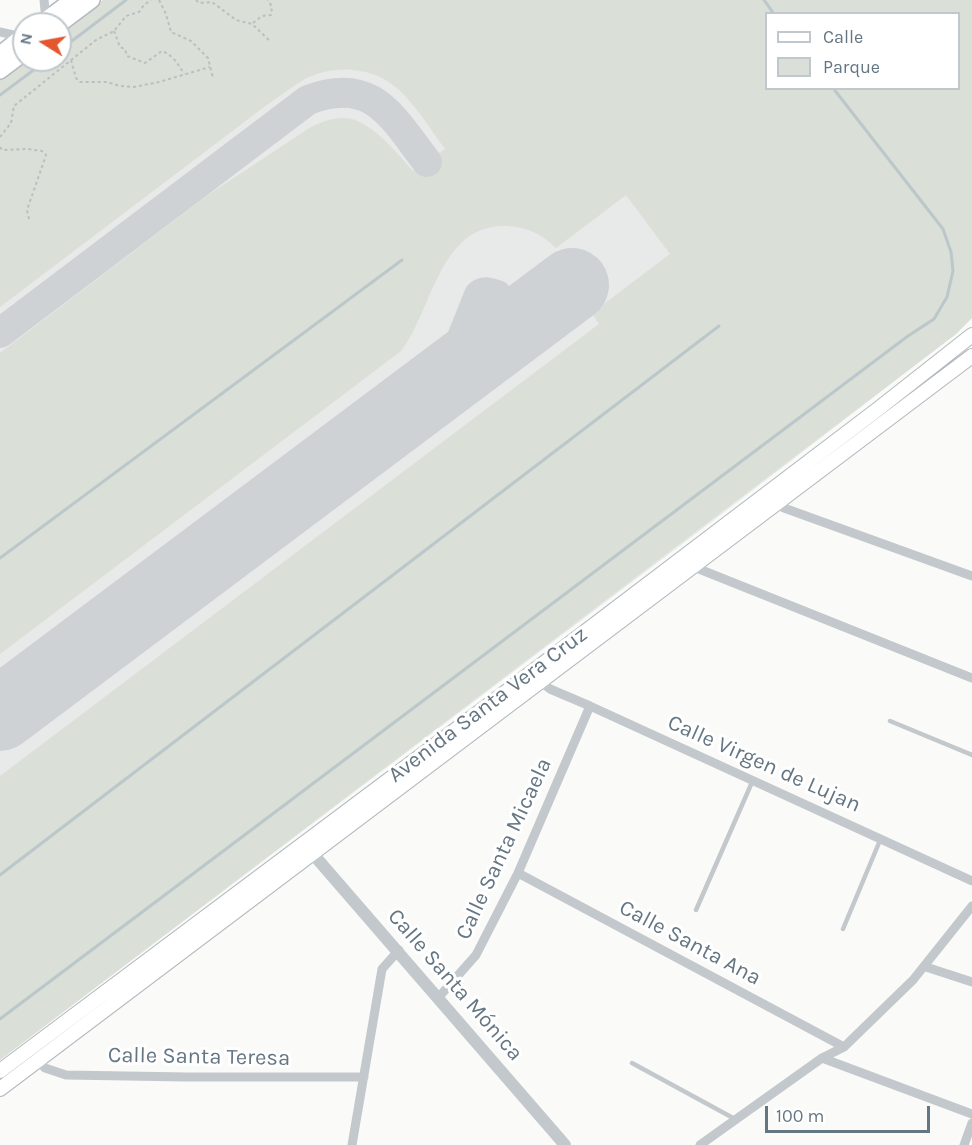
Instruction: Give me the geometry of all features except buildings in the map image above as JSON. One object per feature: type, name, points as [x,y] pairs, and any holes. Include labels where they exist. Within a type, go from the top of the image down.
[{"type":"highway","points":[[61,12],[72,0]]},
{"type":"highway","points":[[70,12],[92,0]]},
{"type":"highway","points":[[0,71],[12,56]]},
{"type":"main road","name":"Avenida Santa Vera Cruz","points":[[0,1071],[507,691],[878,410],[972,335]]},
{"type":"main road","name":"Avenida Santa Vera Cruz","points":[[0,1089],[972,356]]},
{"type":"street","points":[[777,503],[784,508],[972,576]]},
{"type":"street","points":[[694,567],[972,678]]},
{"type":"street","name":"Calle Virgen de Lujan","points":[[542,682],[550,689],[972,881]]},
{"type":"street","name":"Calle Santa Micaela","points":[[438,998],[476,955],[518,873],[590,706]]},
{"type":"street","name":"Calle Santa Mónica","points":[[313,854],[565,1145]]},
{"type":"street","name":"Calle Santa Ana","points":[[518,873],[844,1047]]},
{"type":"street","points":[[700,1145],[822,1058],[844,1047],[926,967],[972,906]]},
{"type":"street","points":[[352,1145],[382,969],[399,951]]},
{"type":"street","points":[[926,967],[972,982]]},
{"type":"street","points":[[822,1058],[972,1114]]},
{"type":"street","name":"Calle Santa Teresa","points":[[38,1060],[45,1068],[66,1075],[364,1077]]},
{"type":"street","points":[[964,1145],[972,1123]]},
{"type":"lane","points":[[890,721],[972,755]]},
{"type":"lane","points":[[696,910],[753,780]]},
{"type":"lane","points":[[843,929],[881,838]]},
{"type":"lane","points":[[632,1063],[735,1119]]},
{"type":"path","points":[[72,59],[96,40],[114,31],[126,16],[139,12],[151,0]]},
{"type":"path","points":[[159,0],[171,32],[191,41],[208,58],[213,78]]},
{"type":"path","points":[[196,0],[199,3],[212,2],[236,20],[252,24],[268,40]]},
{"type":"path","points":[[252,24],[262,16],[271,15],[272,7],[268,0]]},
{"type":"path","points":[[114,31],[120,47],[125,49],[127,56],[145,63],[162,51],[176,61],[184,74]]},
{"type":"path","points":[[72,64],[76,78],[80,82],[107,82],[134,87],[210,67]]},
{"type":"path","points":[[0,137],[11,123],[14,106],[56,72]]},
{"type":"path","points":[[0,147],[2,150],[42,151],[46,155],[27,210],[29,219]]},
{"type":"shaded area","points":[[103,0],[972,0],[972,318],[956,334],[714,520],[0,1060],[0,78],[20,72],[72,72],[72,24]]},
{"type":"green space","points":[[103,0],[972,0],[972,318],[956,334],[0,1060],[0,776],[599,324],[592,313],[670,254],[626,195],[556,248],[534,232],[507,226],[484,229],[466,238],[452,253],[440,272],[412,334],[401,351],[0,654],[0,353],[208,195],[311,127],[339,118],[353,119],[381,137],[413,171],[445,149],[410,102],[395,86],[383,79],[357,70],[316,74],[303,80],[264,107],[0,307],[0,78],[12,69],[12,72],[72,72],[72,24]]},
{"type":"waterway","points":[[72,41],[126,0]]},
{"type":"waterway","points":[[764,0],[773,12]]},
{"type":"waterway","points":[[0,95],[31,72]]},
{"type":"waterway","points":[[0,1019],[908,336],[934,319],[947,297],[953,271],[951,252],[943,229],[835,90]]},
{"type":"waterway","points":[[0,558],[402,260]]},
{"type":"waterway","points":[[0,875],[719,326]]},
{"type":"taxiway","points":[[0,333],[308,100],[330,94],[349,93],[365,97],[379,105],[391,116],[427,162]]},
{"type":"taxiway","points":[[437,385],[455,355],[479,295],[485,292],[497,295]]},
{"type":"runway","points":[[0,714],[572,285]]}]
